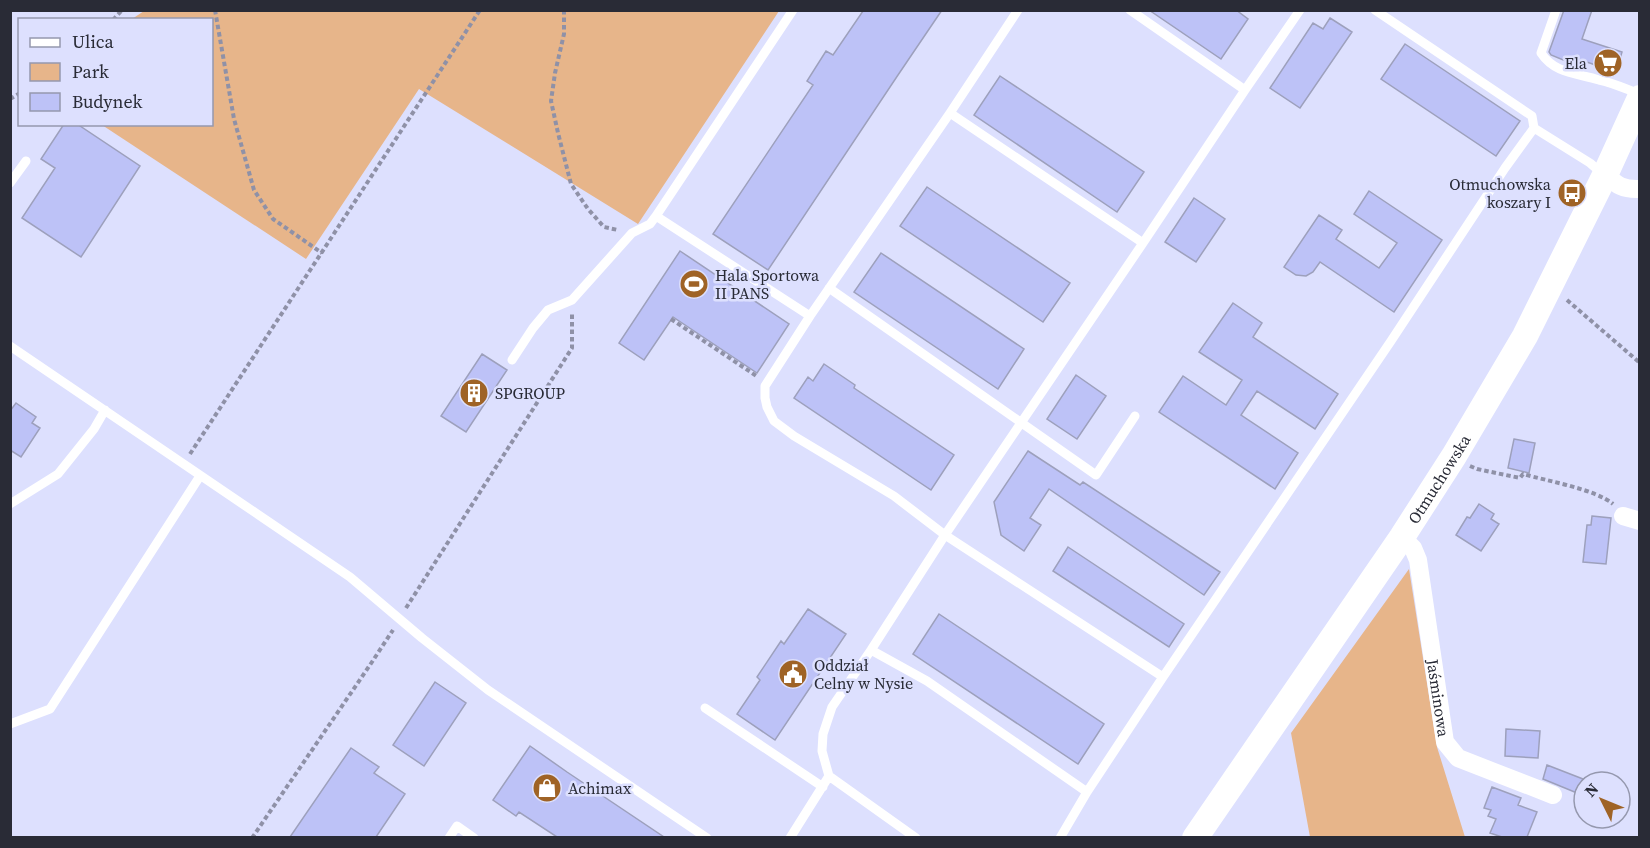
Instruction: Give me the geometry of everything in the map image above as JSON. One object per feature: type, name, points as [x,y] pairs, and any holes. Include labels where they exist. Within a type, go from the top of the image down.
[{"type":"main road","name":"Otmuchowska","points":[[1195,837],[1402,537],[1454,456],[1525,336],[1605,175],[1640,96]]},
{"type":"street","points":[[1605,175],[1617,186],[1640,189]]},
{"type":"street","name":"Jaśminowa","points":[[1402,537],[1413,548],[1418,560],[1445,742],[1458,758],[1553,795]]},
{"type":"lane","points":[[512,360],[548,310],[572,300],[632,233],[650,224],[793,10]]},
{"type":"lane","points":[[1018,10],[766,383],[765,398],[774,421],[794,436],[894,496],[945,535],[1163,677]]},
{"type":"lane","points":[[1130,10],[1245,90]]},
{"type":"lane","points":[[1060,837],[1163,677],[1534,128],[1532,116],[1375,10]]},
{"type":"lane","points":[[1556,10],[1541,53],[1548,63],[1574,75],[1598,79],[1640,96]]},
{"type":"lane","points":[[916,837],[829,776],[822,751],[823,734],[832,707],[1296,12]]},
{"type":"lane","points":[[950,113],[1143,243]]},
{"type":"lane","points":[[1534,128],[1605,175]]},
{"type":"lane","points":[[10,183],[26,160]]},
{"type":"lane","points":[[656,216],[810,316]]},
{"type":"lane","points":[[829,288],[1096,475],[1135,416]]},
{"type":"lane","points":[[10,346],[350,577],[488,690],[707,837]]},
{"type":"lane","points":[[10,504],[58,474],[94,429],[105,410]]},
{"type":"lane","points":[[10,724],[50,709],[200,476]]},
{"type":"lane","points":[[871,650],[927,681],[1087,792]]},
{"type":"lane","points":[[705,708],[823,787]]},
{"type":"lane","points":[[790,837],[829,776]]},
{"type":"lane","points":[[449,837],[457,826],[474,837]]},
{"type":"path","points":[[215,10],[234,119],[254,190],[273,219],[322,253]]},
{"type":"path","points":[[183,464],[480,10]]},
{"type":"path","points":[[564,10],[564,34],[551,101],[571,184],[588,209],[604,226],[632,233]]},
{"type":"path","points":[[252,837],[370,665],[572,348],[572,300]]},
{"type":"path","points":[[1567,300],[1640,363]]},
{"type":"path","points":[[671,319],[766,383]]},
{"type":"path","points":[[1454,456],[1477,469],[1520,478],[1523,474],[1593,493],[1606,498],[1631,519]]},
{"type":"green space","points":[[144,10],[779,11],[638,224],[419,89],[306,259],[104,126],[213,126],[213,18],[134,18]]},
{"type":"green space","points":[[1409,569],[1437,747],[1465,837],[1310,837],[1291,733]]},
{"type":"building","points":[[942,10],[768,270],[713,234],[813,85],[807,81],[826,51],[833,55],[863,11]]},
{"type":"building","points":[[1149,10],[1236,10],[1248,19],[1221,59]]},
{"type":"building","points":[[1564,10],[1592,10],[1582,39],[1622,52],[1616,72],[1575,58],[1573,64],[1551,55],[1549,52]]},
{"type":"building","points":[[1330,18],[1352,32],[1300,108],[1270,88],[1313,23],[1323,29]]},
{"type":"building","points":[[1405,44],[1520,121],[1496,156],[1381,79]]},
{"type":"building","points":[[1000,76],[1144,172],[1117,212],[974,115]]},
{"type":"building","points":[[63,126],[80,126],[140,166],[81,257],[22,218],[55,168],[41,159]]},
{"type":"building","points":[[927,187],[1070,283],[1043,322],[900,226]]},
{"type":"building","points":[[1369,191],[1442,240],[1394,312],[1320,262],[1313,272],[1306,276],[1296,275],[1284,267],[1319,215],[1342,230],[1336,239],[1379,268],[1397,243],[1354,214]]},
{"type":"building","points":[[1194,198],[1225,219],[1196,262],[1165,242]]},
{"type":"building","name":"Hala Sportowa II PANS","points":[[680,251],[789,324],[757,373],[673,317],[644,360],[619,343]]},
{"type":"building","points":[[881,253],[1024,349],[998,389],[854,292]]},
{"type":"building","points":[[1233,303],[1262,323],[1253,337],[1338,394],[1315,429],[1257,391],[1241,415],[1298,453],[1275,489],[1159,412],[1183,376],[1226,405],[1242,380],[1199,352]]},
{"type":"building","name":"SPGROUP","points":[[482,354],[507,370],[466,432],[441,416]]},
{"type":"building","points":[[824,364],[855,385],[854,388],[954,455],[931,490],[794,398],[808,377],[813,381]]},
{"type":"building","points":[[1076,375],[1106,396],[1077,439],[1047,419]]},
{"type":"building","points":[[16,403],[36,417],[32,423],[40,428],[21,457],[10,450],[10,411]]},
{"type":"building","points":[[1514,439],[1535,443],[1529,473],[1508,468]]},
{"type":"building","points":[[1028,451],[1080,485],[1083,482],[1220,572],[1204,595],[1049,489],[1030,518],[1041,525],[1024,551],[1001,535],[994,502]]},
{"type":"building","points":[[1479,504],[1494,514],[1491,519],[1499,524],[1481,551],[1456,535],[1467,517],[1470,518]]},
{"type":"building","points":[[1592,516],[1611,518],[1606,564],[1583,562],[1587,525],[1591,525]]},
{"type":"building","points":[[1068,547],[1184,624],[1169,647],[1053,571]]},
{"type":"building","points":[[808,609],[846,634],[775,740],[737,714],[760,680],[757,677],[781,641],[784,644]]},
{"type":"building","points":[[939,614],[1104,724],[1078,764],[913,654]]},
{"type":"building","points":[[435,682],[466,703],[424,766],[393,745]]},
{"type":"building","points":[[1506,729],[1540,731],[1538,758],[1505,756]]},
{"type":"building","name":"Achimax","points":[[530,746],[664,837],[557,837],[519,812],[516,816],[493,800]]},
{"type":"building","points":[[351,748],[379,767],[374,773],[405,794],[376,837],[290,837]]},
{"type":"building","points":[[1547,765],[1572,775],[1572,791],[1543,779]]},
{"type":"building","points":[[1492,787],[1521,798],[1518,805],[1537,812],[1527,837],[1502,837],[1490,833],[1496,819],[1488,816],[1491,810],[1484,808]]},
{"type":"place","name":"Ela","points":[[1608,63]]},
{"type":"place","name":"Otmuchowska koszary I","points":[[1572,193]]},
{"type":"place","name":"Hala Sportowa II PANS","points":[[694,284]]},
{"type":"place","name":"SPGROUP","points":[[474,393]]},
{"type":"place","name":"Oddział Celny w Nysie","points":[[793,674]]},
{"type":"place","name":"Achimax","points":[[547,788]]}]
